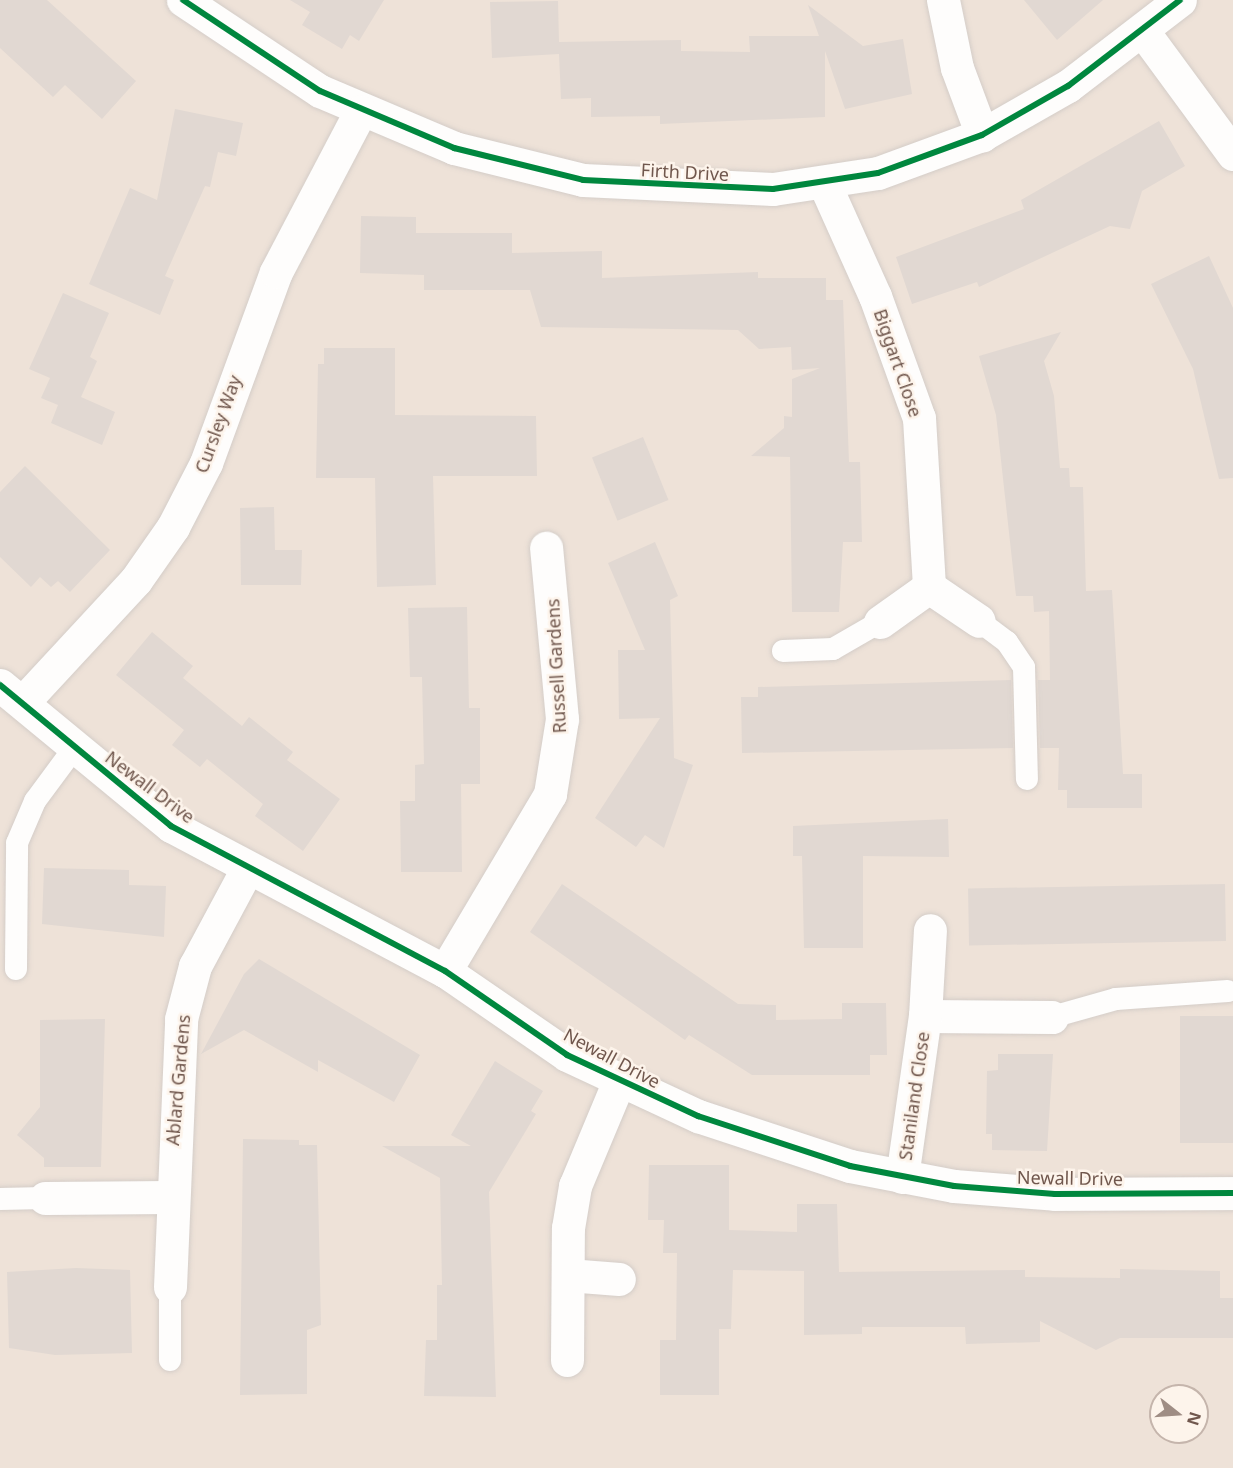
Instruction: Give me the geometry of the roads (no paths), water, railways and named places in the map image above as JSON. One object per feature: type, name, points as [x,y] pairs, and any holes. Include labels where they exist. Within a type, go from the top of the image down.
[{"type":"street","name":"Firth Drive","points":[[183,0],[273,64],[360,112],[465,152],[583,180],[686,189],[825,185],[878,173],[982,135],[1068,86],[1180,0]]},
{"type":"street","points":[[943,0],[957,68],[982,135]]},
{"type":"street","points":[[1142,30],[1233,154]]},
{"type":"street","name":"Cursley Way","points":[[11,694],[135,580],[173,528],[206,463],[272,283],[360,112]]},
{"type":"street","name":"Biggart Close","points":[[825,185],[875,296],[919,418],[929,587]]},
{"type":"street","name":"Russell Gardens","points":[[445,971],[550,794],[562,719],[546,548]]},
{"type":"street","points":[[880,622],[929,587],[979,621]]},
{"type":"street","name":"Newall Drive","points":[[11,694],[171,826],[247,869],[445,971],[567,1055],[618,1083],[773,1145],[902,1177],[1002,1192],[1233,1193]]},
{"type":"street","name":"Ablard Gardens","points":[[170,1287],[170,1197],[181,1019],[195,966],[247,869]]},
{"type":"street","name":"Staniland Close","points":[[902,1177],[925,1016],[930,930]]},
{"type":"street","name":"Staniland Close","points":[[925,1016],[1052,1017]]},
{"type":"street","points":[[567,1360],[568,1275],[574,1186],[618,1083]]},
{"type":"street","points":[[45,1198],[170,1197]]},
{"type":"street","points":[[568,1275],[619,1279]]},
{"type":"lane","points":[[979,621],[1007,642],[1024,667],[1028,778]]},
{"type":"lane","points":[[783,651],[833,649],[880,622]]},
{"type":"lane","points":[[16,969],[17,843],[35,801],[75,747]]},
{"type":"lane","name":"Staniland Close","points":[[1052,1017],[1116,999],[1228,991]]},
{"type":"lane","points":[[0,1199],[45,1198]]},
{"type":"lane","name":"Ablard Gardens","points":[[170,1287],[170,1360]]}]
